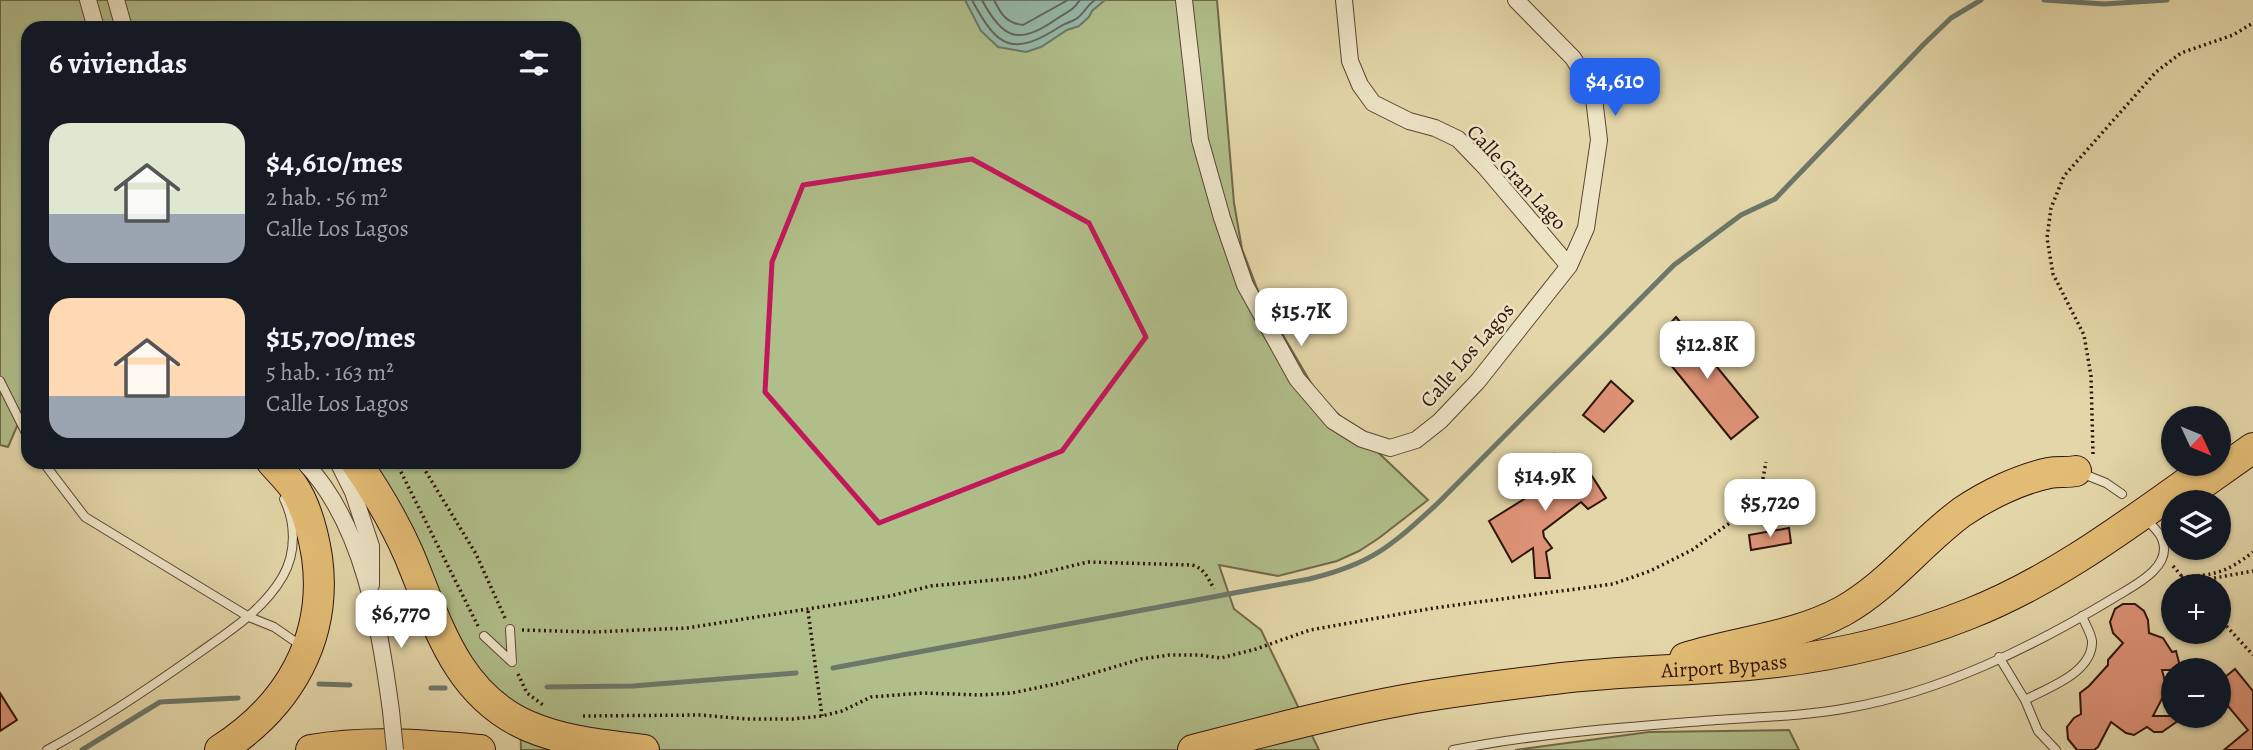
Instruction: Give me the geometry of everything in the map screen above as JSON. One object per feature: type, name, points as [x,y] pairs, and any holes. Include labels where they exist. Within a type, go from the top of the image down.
[{"type":"highway","points":[[2231,452],[2253,436]]},
{"type":"highway","name":"Airport Bypass","points":[[2193,490],[2253,448]]},
{"type":"highway","points":[[360,469],[397,532],[443,641],[464,674],[482,693],[511,717],[544,732],[571,741],[644,750]]},
{"type":"highway","points":[[1647,671],[1720,647],[1777,637],[1819,622],[1871,593],[1954,519],[1978,502],[2042,474],[2079,472]]},
{"type":"highway","points":[[220,750],[246,731],[283,693],[307,653],[318,613],[320,577],[315,545],[302,502],[292,485],[274,474]]},
{"type":"highway","name":"Airport Bypass","points":[[1193,750],[1405,700],[1556,679],[1724,667],[1826,654],[1891,640],[1970,614],[2005,598],[2071,561],[2195,476]]},
{"type":"highway","name":"Airport Bypass","points":[[1252,750],[1408,716],[1559,695],[1793,670],[1894,649],[1974,623],[2008,607],[2076,571],[2161,513]]},
{"type":"highway","points":[[311,750],[362,744],[393,744],[480,750]]},
{"type":"street","points":[[88,0],[94,21]]},
{"type":"street","points":[[116,0],[122,21]]},
{"type":"street","name":"Calle Los Lagos","points":[[1184,0],[1200,140],[1222,218],[1245,285],[1297,379],[1334,421],[1362,439],[1390,448],[1416,440],[1440,421],[1478,381],[1569,266],[1586,228],[1599,140],[1592,90],[1573,58],[1516,0]]},
{"type":"street","name":"Calle Gran Lago","points":[[1344,0],[1350,61],[1360,85],[1373,103],[1409,121],[1458,139],[1502,186],[1569,266]]},
{"type":"street","points":[[310,469],[343,516],[371,598],[385,665],[395,750]]},
{"type":"street","points":[[342,469],[353,492],[371,546],[371,598]]},
{"type":"lane","points":[[0,382],[21,423]]},
{"type":"lane","points":[[48,469],[86,517],[249,617],[289,636],[307,653]]},
{"type":"lane","points":[[2079,472],[2106,483],[2122,494]]},
{"type":"lane","points":[[47,750],[135,698],[249,617],[283,576],[290,560],[293,525],[274,474]]},
{"type":"lane","points":[[2150,523],[2161,537]]},
{"type":"lane","points":[[1452,750],[1588,732],[1822,712],[1911,693],[1999,657],[2082,616],[2148,575],[2161,560]]},
{"type":"lane","points":[[2025,701],[2078,671],[2085,662],[2092,639],[2082,616]]},
{"type":"lane","points":[[510,629],[512,662]]},
{"type":"lane","points":[[484,636],[512,662]]},
{"type":"lane","points":[[1999,657],[2025,701],[2038,731],[2056,750]]},
{"type":"path","points":[[2079,472],[2094,458],[2091,376],[2084,335],[2053,274],[2047,238],[2051,208],[2064,176],[2156,72],[2181,53],[2233,35],[2253,23]]},
{"type":"path","points":[[582,716],[700,715],[747,719],[822,716],[842,711],[872,697],[923,693],[1012,693],[1060,683],[1141,659],[1169,655],[1221,658],[1310,630],[1434,608],[1613,584],[1650,571],[1692,550],[1734,520],[1760,495],[1766,462]]},
{"type":"path","points":[[400,469],[484,636]]},
{"type":"path","points":[[424,469],[475,554],[510,629],[593,632],[687,628],[890,596],[931,586],[1025,577],[1088,562],[1192,565],[1200,567],[1214,589]]},
{"type":"path","points":[[2210,574],[2232,568],[2253,552]]},
{"type":"path","points":[[2231,576],[2253,571]]},
{"type":"path","points":[[808,610],[822,716]]},
{"type":"path","points":[[2231,631],[2253,655]]},
{"type":"path","points":[[512,662],[527,692],[544,705]]},
{"type":"highlighted area","points":[[972,159],[1089,223],[1146,337],[1062,451],[879,523],[765,392],[772,262],[803,185]]},
{"type":"green space","points":[[0,0],[1217,0],[1234,203],[1242,249],[1260,296],[1318,395],[1428,500],[1379,538],[1337,561],[1278,576],[1219,565],[1234,609],[1261,630],[1319,750],[521,750],[520,714],[495,690],[459,645],[370,469],[581,469],[581,21],[21,21],[21,417],[8,447],[0,445]]},
{"type":"green space","points":[[1789,730],[1799,750],[1515,750],[1649,732]]},
{"type":"water","points":[[965,0],[1105,0],[1079,26],[1067,30],[1041,47],[1026,52],[998,47],[981,31]]},
{"type":"building","points":[[1676,317],[1758,417],[1731,439],[1662,354],[1673,344],[1664,330]]},
{"type":"building","points":[[1611,381],[1633,401],[1604,432],[1583,415]]},
{"type":"building","points":[[1554,454],[1567,475],[1583,462],[1606,498],[1588,509],[1581,502],[1543,531],[1552,548],[1546,552],[1550,578],[1535,578],[1533,548],[1512,562],[1489,521],[1556,479],[1541,464]]},
{"type":"building","points":[[1789,528],[1791,543],[1751,550],[1749,535]]},
{"type":"building","points":[[2123,604],[2135,604],[2144,611],[2149,633],[2161,637],[2161,644],[2167,644],[2172,652],[2176,651],[2178,658],[2161,658],[2161,701],[2153,716],[2161,716],[2161,728],[2168,728],[2162,732],[2154,732],[2147,727],[2134,735],[2126,733],[2111,722],[2098,747],[2094,750],[2077,750],[2068,739],[2067,727],[2081,714],[2080,693],[2108,665],[2108,660],[2123,643],[2113,633],[2110,622],[2115,609]]},
{"type":"building","points":[[2235,669],[2253,691],[2253,750],[2224,750],[2248,730],[2231,710],[2231,672]]},
{"type":"building","points":[[0,693],[17,720],[0,731]]},
{"type":"waterway","points":[[833,668],[1309,579],[1349,567],[1379,552],[1437,504],[1674,265],[1741,215],[1775,199],[1924,44],[1951,18],[1981,0]]},
{"type":"waterway","points":[[2044,0],[2104,4],[2167,0]]},
{"type":"waterway","points":[[547,687],[633,686],[796,673]]},
{"type":"waterway","points":[[319,684],[350,685]]},
{"type":"waterway","points":[[431,688],[445,688]]},
{"type":"waterway","points":[[82,750],[160,702],[238,698]]}]
